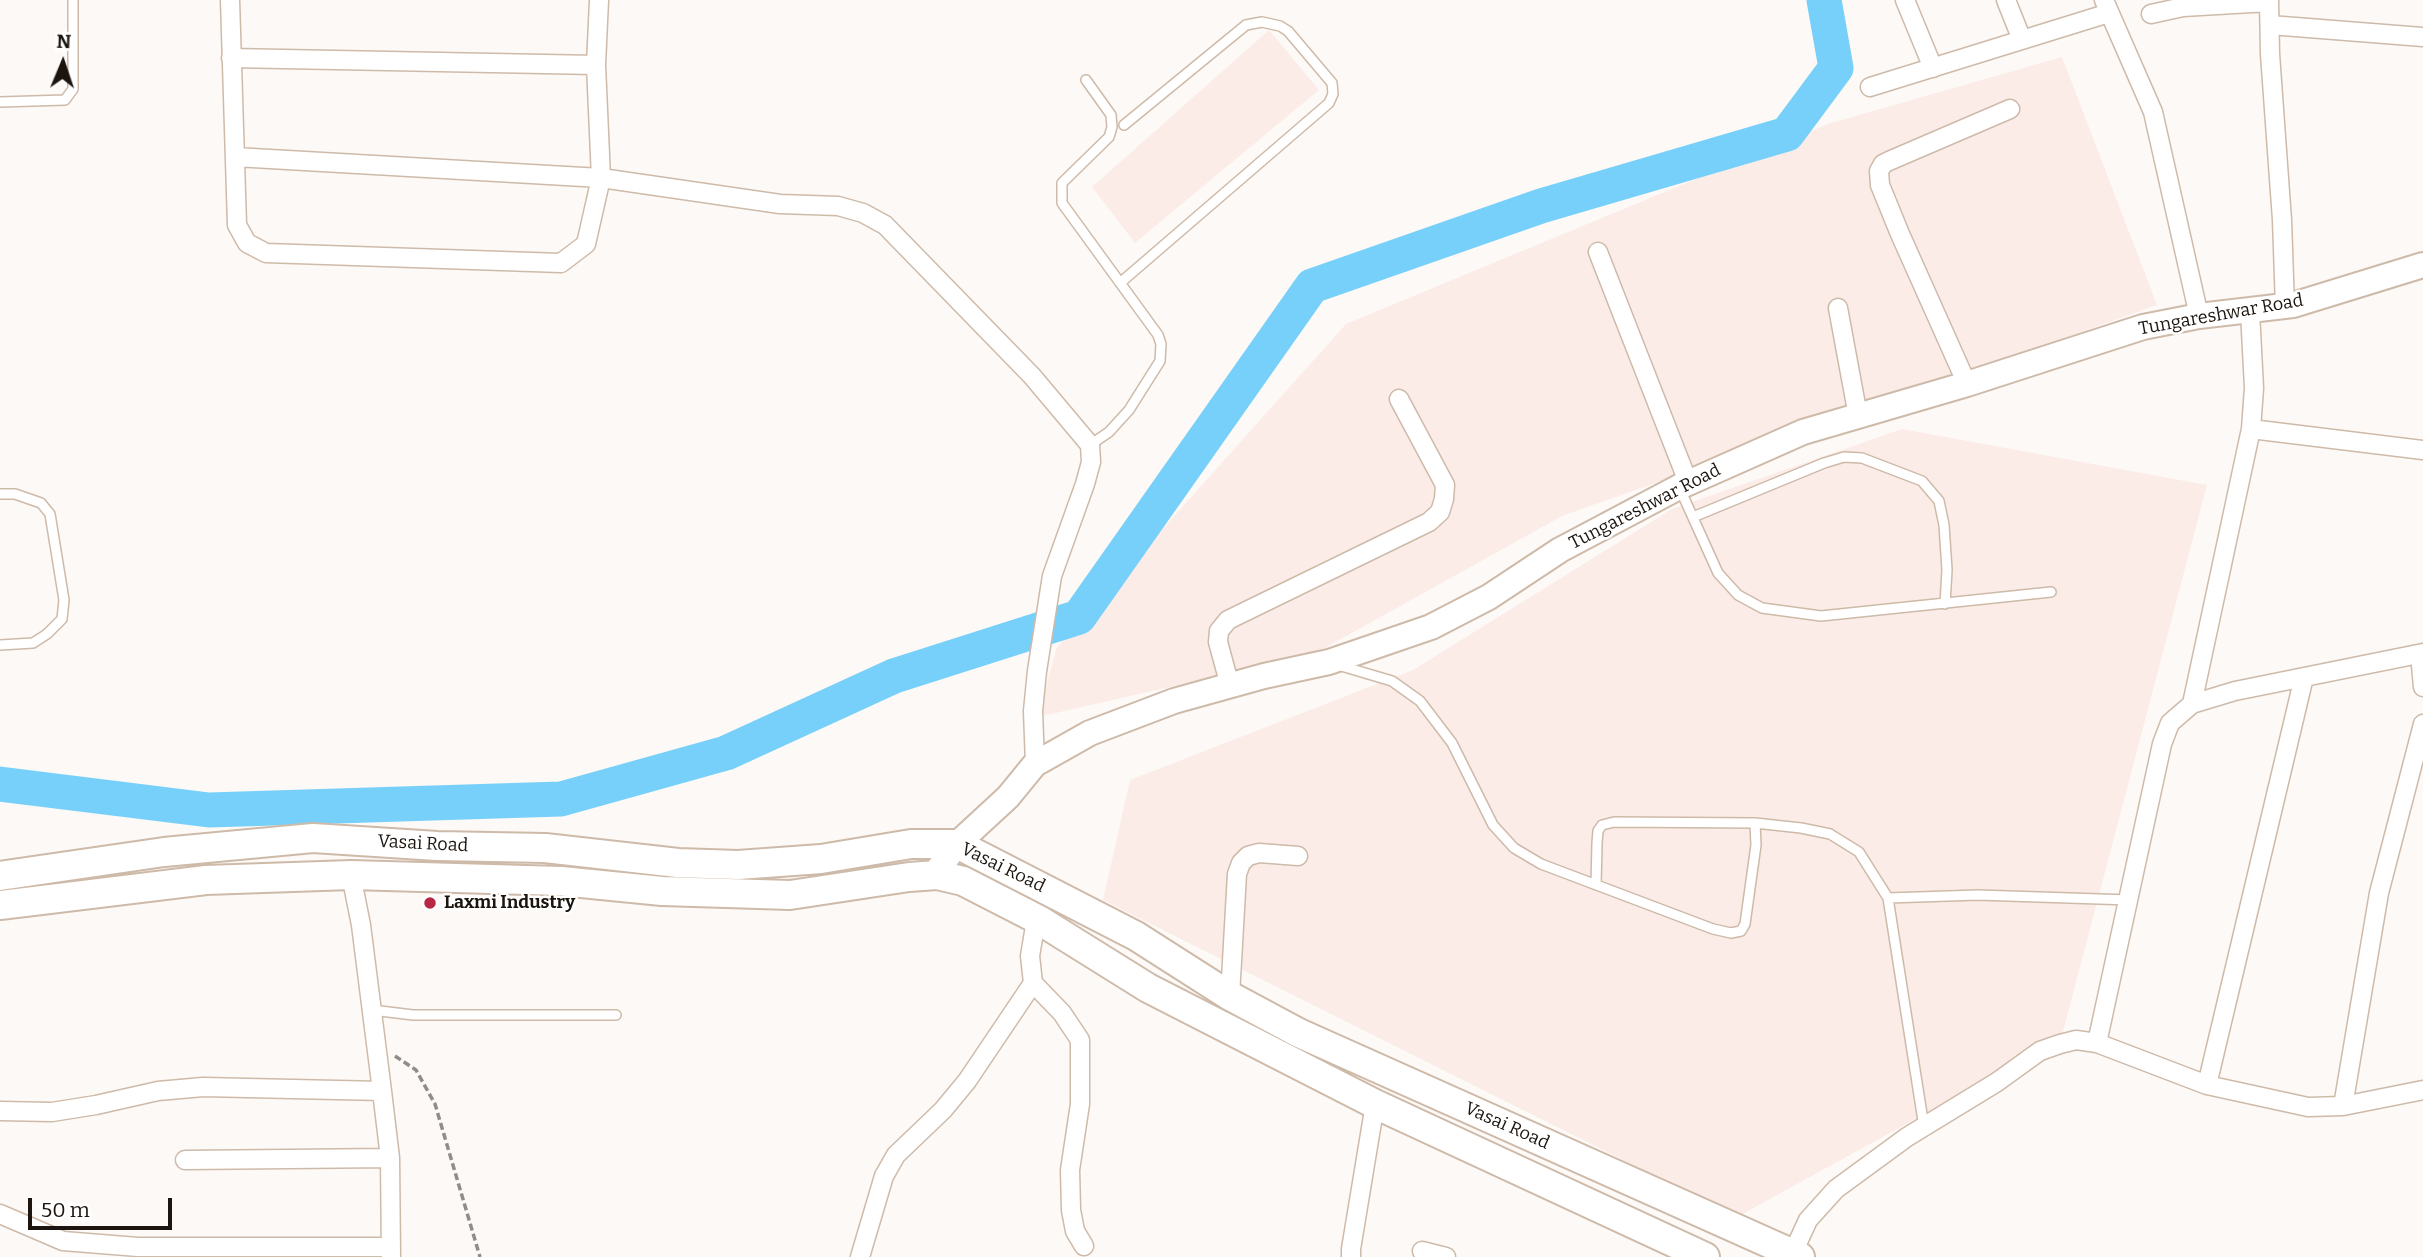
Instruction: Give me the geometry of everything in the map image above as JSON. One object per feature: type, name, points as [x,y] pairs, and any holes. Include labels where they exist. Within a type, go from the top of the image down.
[{"type":"main road","name":"Vasai Road","points":[[0,876],[164,852],[313,838],[437,846],[545,848],[678,863],[738,865],[821,859],[911,844],[957,844],[1136,936],[1230,996],[1298,1033],[1688,1206],[1794,1256]]},
{"type":"main road","name":"Vasai Road","points":[[0,905],[206,880],[351,875],[561,881],[662,891],[790,894],[933,875],[963,881],[1039,920],[1147,988],[1376,1104],[1705,1257]]},
{"type":"street","points":[[230,0],[237,225],[247,243],[266,253],[561,263],[586,244],[601,178],[596,65],[599,0]]},
{"type":"street","points":[[1905,0],[1933,68]]},
{"type":"street","points":[[2006,0],[2022,40]]},
{"type":"street","points":[[2151,14],[2182,7],[2269,1],[2285,307]]},
{"type":"street","points":[[1870,88],[2022,40],[2107,7],[2153,112],[2199,316]]},
{"type":"street","points":[[2270,25],[2423,37]]},
{"type":"street","points":[[231,58],[596,65]]},
{"type":"street","points":[[1967,384],[1900,234],[1880,185],[1879,171],[1883,164],[1889,161],[2010,109]]},
{"type":"street","points":[[235,157],[601,178],[780,204],[838,206],[863,213],[885,225],[1032,376],[1090,445],[1091,461],[1085,484],[1052,576],[1033,711],[1035,764]]},
{"type":"street","points":[[1598,252],[1684,484]]},
{"type":"street","name":"Tungareshwar Road","points":[[933,875],[957,844],[1008,797],[1035,764],[1090,733],[1174,701],[1329,662],[1431,627],[1489,597],[1560,550],[1684,484],[1803,432],[1967,384],[2143,327],[2199,316],[2285,307],[2423,265]]},
{"type":"street","points":[[1838,308],[1858,416]]},
{"type":"street","points":[[2192,704],[2251,429],[2254,388],[2250,312]]},
{"type":"street","points":[[1230,686],[1218,642],[1219,631],[1228,620],[1429,522],[1440,512],[1445,485],[1399,399]]},
{"type":"street","points":[[2251,429],[2423,450]]},
{"type":"street","points":[[2097,1043],[2162,744],[2171,723],[2192,704],[2235,691],[2421,653],[2423,687]]},
{"type":"street","points":[[2207,1085],[2304,677]]},
{"type":"street","points":[[2343,1106],[2379,893],[2423,724]]},
{"type":"street","points":[[1230,996],[1237,874],[1241,863],[1248,856],[1259,853],[1298,856]]},
{"type":"street","points":[[0,1214],[63,1241],[138,1247],[391,1252],[390,1158],[361,925],[351,875]]},
{"type":"street","points":[[1039,920],[1030,957],[1033,983],[1062,1013],[1080,1040],[1080,1104],[1070,1170],[1070,1210],[1075,1231],[1084,1246]]},
{"type":"street","points":[[860,1257],[884,1176],[896,1154],[943,1110],[967,1082],[1033,983]]},
{"type":"street","points":[[1794,1256],[1808,1220],[1836,1189],[1875,1160],[1997,1082],[2040,1051],[2076,1040],[2097,1043],[2207,1085],[2308,1107],[2343,1106],[2423,1090]]},
{"type":"street","points":[[0,1111],[52,1112],[158,1091],[202,1087],[382,1091]]},
{"type":"street","points":[[1352,1257],[1361,1184],[1376,1104]]},
{"type":"street","points":[[185,1160],[390,1158]]},
{"type":"street","points":[[1422,1251],[1446,1257]]},
{"type":"lane","points":[[0,102],[65,100],[73,89],[73,0]]},
{"type":"lane","points":[[1120,283],[1329,103],[1332,83],[1288,31],[1280,26],[1262,22],[1246,25],[1124,125]]},
{"type":"lane","points":[[1086,80],[1111,115],[1112,127],[1109,137],[1062,183],[1062,203],[1158,335],[1161,344],[1160,361],[1129,410],[1109,432],[1090,445]]},
{"type":"lane","points":[[1693,517],[1824,463],[1844,457],[1862,458],[1923,481],[1939,501],[1944,525],[1947,570],[1945,604]]},
{"type":"lane","points":[[1684,484],[1693,517],[1718,573],[1738,596],[1762,608],[1821,616],[2051,592]]},
{"type":"lane","points":[[0,494],[15,494],[41,503],[50,514],[64,600],[62,619],[47,634],[33,643],[0,645]]},
{"type":"lane","points":[[1329,662],[1392,681],[1420,701],[1452,743],[1493,824],[1514,848],[1541,864],[1713,929],[1731,933],[1741,930],[1745,924],[1756,845],[1755,822]]},
{"type":"lane","points":[[1596,885],[1598,831],[1602,825],[1614,822],[1755,822],[1830,834],[1859,852],[1888,898],[1924,1127]]},
{"type":"lane","points":[[1888,898],[1978,895],[2130,900]]},
{"type":"lane","points":[[372,1010],[413,1014],[530,1014],[569,1017],[616,1015]]},
{"type":"path","points":[[376,1043],[416,1070],[435,1104],[480,1257]]},
{"type":"shaded area","points":[[1269,30],[1319,90],[1135,243],[1092,187]]},
{"type":"shaded area","points":[[2062,57],[2157,305],[1562,516],[1314,654],[1038,717],[1057,647],[1346,324],[1831,123]]},
{"type":"shaded area","points":[[1902,429],[2207,485],[2061,1039],[1737,1217],[1103,900],[1130,780],[1413,670],[1672,509]]},
{"type":"waterway","points":[[0,784],[209,810],[561,799],[726,753],[894,676],[1079,617],[1312,286],[1541,206],[1787,134],[1836,68],[1824,0]]},
{"type":"place","name":"Laxmi Industry","points":[[430,903]]}]
